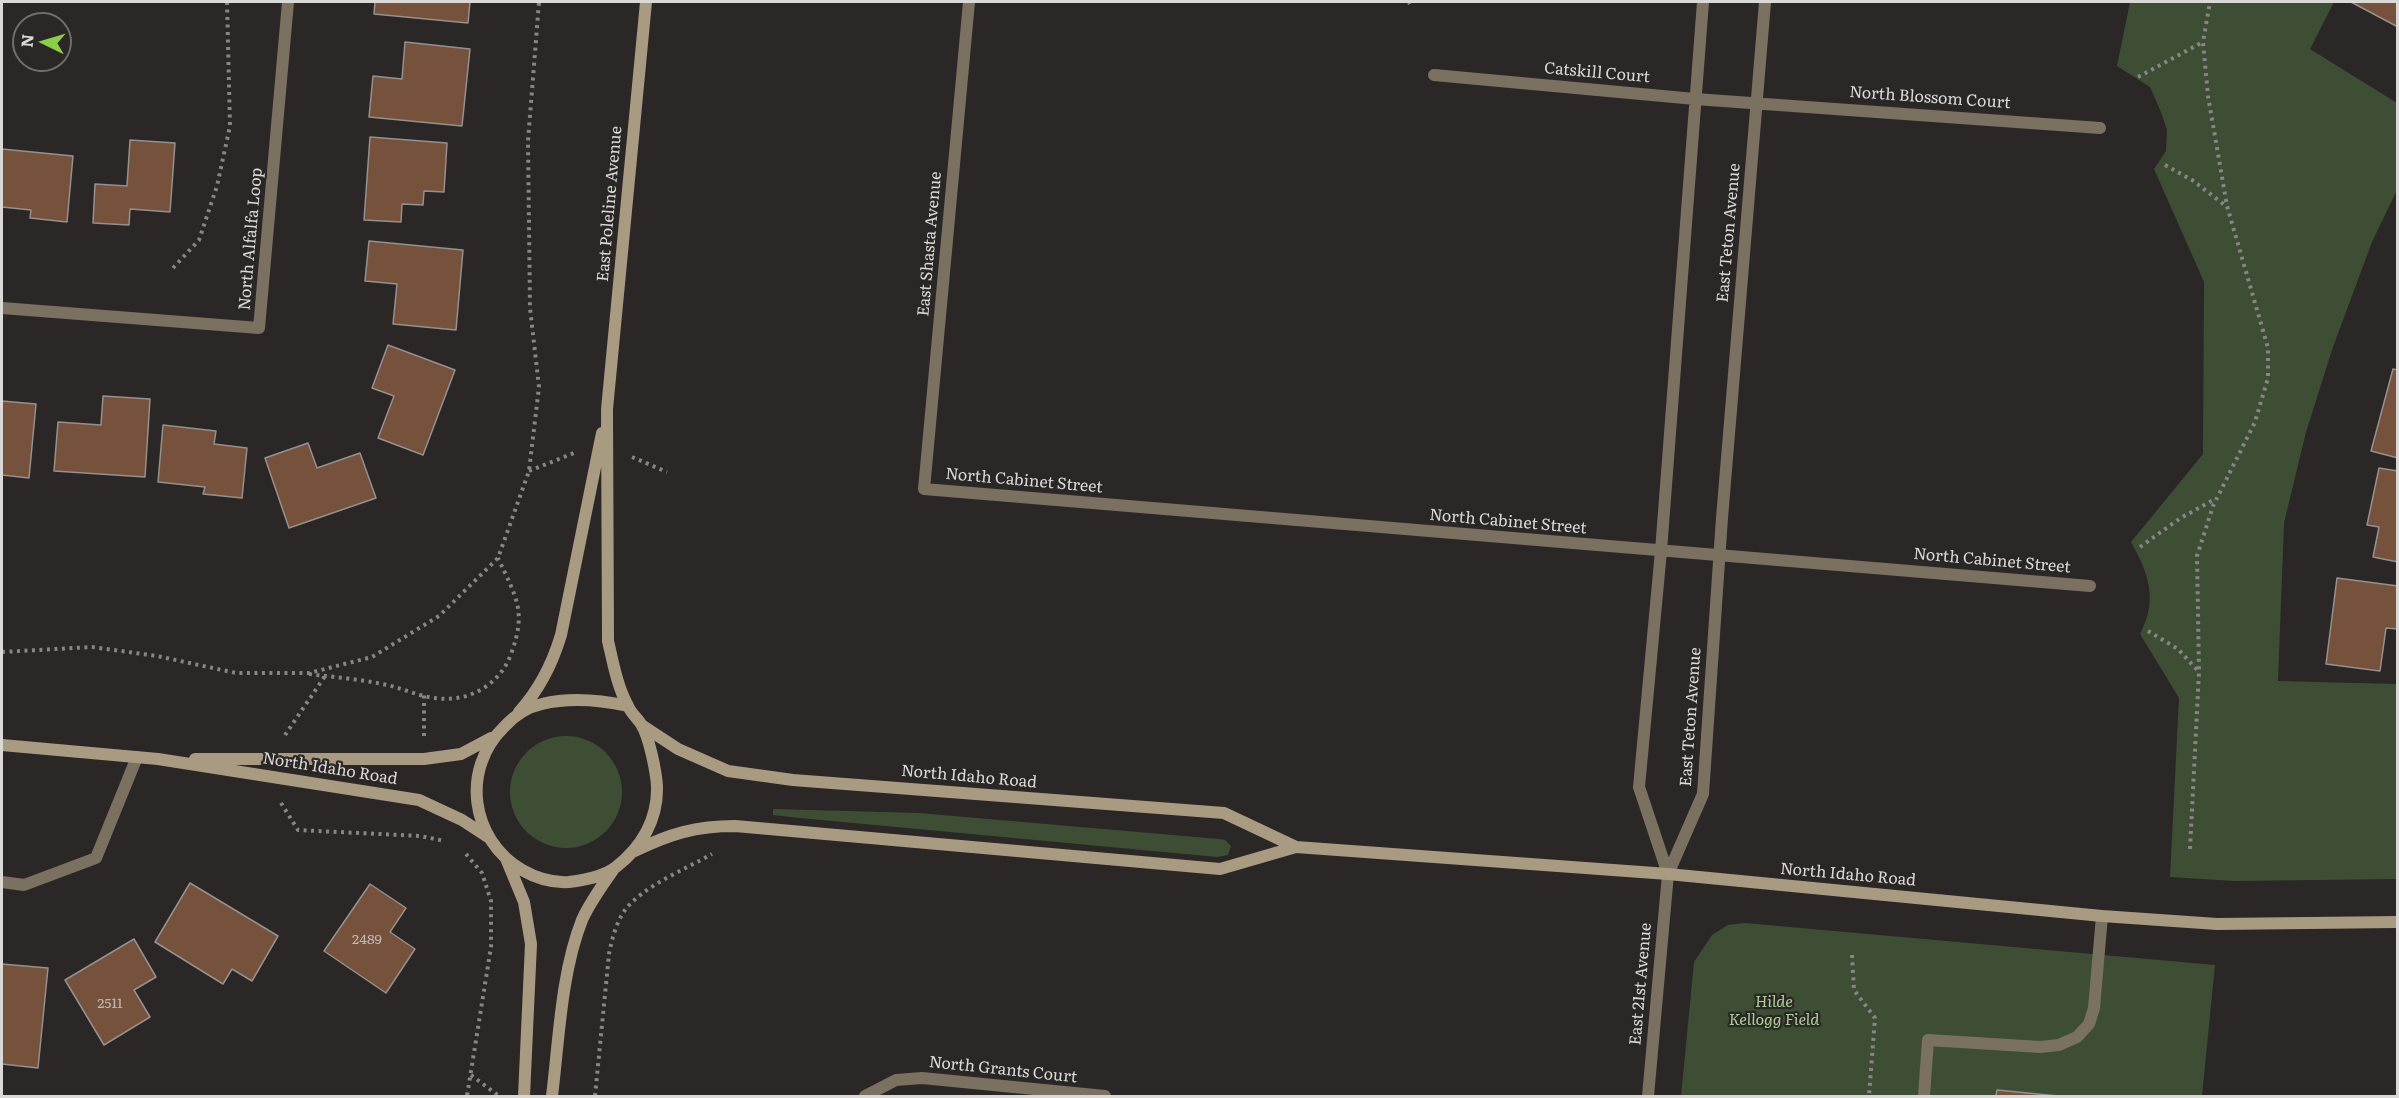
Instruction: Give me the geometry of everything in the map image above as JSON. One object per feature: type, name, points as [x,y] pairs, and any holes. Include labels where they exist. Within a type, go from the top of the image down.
[{"type":"main road","name":"East Poleline Avenue","points":[[514,716],[543,682],[553,661],[561,635],[603,444],[646,2]]},
{"type":"main road","name":"East Poleline Avenue","points":[[603,444],[608,641],[615,672],[628,706]]},
{"type":"main road","points":[[524,1096],[530,934],[524,902],[507,861],[488,837],[478,813],[475,786],[481,760],[493,737],[514,716],[541,704],[569,700],[598,700],[628,706],[643,726],[657,785],[656,809],[648,831],[635,851],[614,869],[583,920],[568,971],[552,1096]]},
{"type":"main road","name":"North Idaho Road","points":[[643,726],[678,748],[728,771],[793,780],[1224,813],[1296,847]]},
{"type":"main road","name":"North Idaho Road","points":[[158,759],[443,757],[461,754],[493,737]]},
{"type":"main road","name":"North Idaho Road","points":[[2,745],[158,759],[419,800],[462,820],[488,837]]},
{"type":"main road","name":"North Idaho Road","points":[[635,851],[672,834],[696,828],[735,826],[1220,869],[1296,847],[1668,874],[2102,916],[2217,924],[2397,922]]},
{"type":"main road","points":[[507,861],[532,876],[559,882],[587,880],[614,869]]},
{"type":"street","name":"North Alfalfa Loop","points":[[2,308],[259,328],[288,2]]},
{"type":"street","name":"East Shasta Avenue","points":[[924,489],[969,2]]},
{"type":"street","points":[[1668,874],[1639,787],[1703,2]]},
{"type":"street","name":"East Teton Avenue","points":[[1668,874],[1703,794],[1719,556],[1765,2]]},
{"type":"street","name":"Catskill Court","points":[[1434,75],[1695,99],[1757,102]]},
{"type":"street","name":"North Blossom Court","points":[[1757,102],[2100,128]]},
{"type":"street","name":"North Cabinet Street","points":[[924,489],[2090,586]]},
{"type":"street","points":[[2,882],[24,885],[96,858],[137,757]]},
{"type":"street","name":"East 21st Avenue","points":[[1648,1096],[1668,874]]},
{"type":"street","points":[[1924,1096],[1928,1040],[2040,1047],[2059,1045],[2077,1037],[2088,1024],[2094,1008],[2102,916]]},
{"type":"street","name":"North Grants Court","points":[[865,1096],[896,1080],[922,1078],[1105,1096]]},
{"type":"path","points":[[173,268],[199,240],[217,186],[230,126],[227,2]]},
{"type":"path","points":[[303,673],[372,657],[439,616],[498,558],[529,471],[538,387],[530,308],[528,141],[539,2]]},
{"type":"path","points":[[2190,849],[2199,672],[2197,556],[2217,498],[2255,422],[2268,378],[2268,348],[2227,206],[2208,96],[2203,42],[2210,2]]},
{"type":"path","points":[[2138,77],[2203,42]]},
{"type":"path","points":[[2165,165],[2192,180],[2227,206]]},
{"type":"path","points":[[529,471],[603,444],[668,472]]},
{"type":"path","points":[[2140,547],[2179,519],[2217,498]]},
{"type":"path","points":[[2,652],[92,647],[157,656],[236,673],[303,673],[382,684],[436,699],[466,698],[494,682],[509,660],[520,631],[517,598],[498,558]]},
{"type":"path","points":[[2148,631],[2178,649],[2199,672]]},
{"type":"path","points":[[269,759],[325,676]]},
{"type":"path","points":[[424,695],[424,738]]},
{"type":"path","points":[[298,830],[420,836],[444,841],[451,845]]},
{"type":"path","points":[[459,849],[466,853],[482,873],[491,901],[491,947],[467,1096]]},
{"type":"path","points":[[593,1096],[609,954],[614,931],[626,910],[642,894],[713,853]]},
{"type":"path","points":[[1852,955],[1854,990],[1875,1018],[1869,1096]]},
{"type":"path","points":[[471,1075],[500,1096]]},
{"type":"green space","points":[[2130,2],[2334,2],[2310,49],[2397,103],[2397,190],[2372,242],[2333,347],[2306,432],[2284,523],[2278,681],[2397,684],[2397,879],[2234,881],[2170,877],[2179,698],[2140,634],[2149,610],[2149,587],[2143,565],[2131,542],[2203,454],[2204,282],[2154,169],[2166,151],[2167,130],[2161,112],[2150,87],[2117,66]]},
{"type":"green space","points":[[566,736],[587,740],[605,753],[618,771],[622,792],[618,813],[605,831],[587,844],[566,848],[545,844],[527,831],[514,813],[510,792],[514,771],[527,753],[545,740]]},
{"type":"green space","points":[[773,809],[919,813],[1219,839],[1225,840],[1231,846],[1228,855],[1217,857],[800,818],[773,815]]},
{"type":"green space","name":"Hilde Kellogg Field","points":[[1745,923],[2215,965],[2202,1096],[1681,1096],[1694,962],[1712,935],[1728,925]]},
{"type":"building","points":[[375,2],[470,2],[468,23],[374,14]]},
{"type":"building","points":[[2351,2],[2398,2],[2398,27]]},
{"type":"building","points":[[405,42],[470,49],[462,126],[369,117],[373,76],[402,79]]},
{"type":"building","points":[[370,137],[447,143],[444,192],[424,191],[423,205],[402,204],[401,222],[364,220]]},
{"type":"building","points":[[130,140],[175,143],[170,212],[130,209],[129,225],[93,223],[95,184],[127,186]]},
{"type":"building","points":[[2,149],[73,156],[67,222],[30,218],[31,210],[2,207]]},
{"type":"building","points":[[369,241],[463,250],[456,330],[393,324],[397,284],[365,281]]},
{"type":"building","points":[[388,345],[455,370],[423,455],[378,438],[394,396],[372,388]]},
{"type":"building","points":[[2393,369],[2398,370],[2398,458],[2371,451]]},
{"type":"building","points":[[103,396],[150,399],[145,477],[54,471],[58,422],[101,425]]},
{"type":"building","points":[[2,401],[36,404],[29,478],[2,475]]},
{"type":"building","points":[[163,425],[216,431],[214,444],[247,448],[242,498],[203,494],[205,487],[158,482]]},
{"type":"building","points":[[308,443],[317,468],[360,453],[376,498],[289,528],[265,458]]},
{"type":"building","points":[[2379,468],[2398,471],[2398,562],[2373,557],[2379,527],[2367,525]]},
{"type":"building","points":[[2337,578],[2398,586],[2398,629],[2386,628],[2380,671],[2326,664]]},
{"type":"building","points":[[190,883],[278,936],[252,981],[232,969],[223,984],[155,942]]},
{"type":"building","points":[[370,884],[406,908],[390,932],[415,949],[386,993],[324,951]]},
{"type":"building","points":[[134,939],[156,977],[134,990],[150,1017],[104,1045],[65,980]]},
{"type":"building","points":[[2,964],[48,968],[38,1068],[2,1064]]},
{"type":"building","points":[[1997,1090],[2058,1096],[1996,1096]]}]
